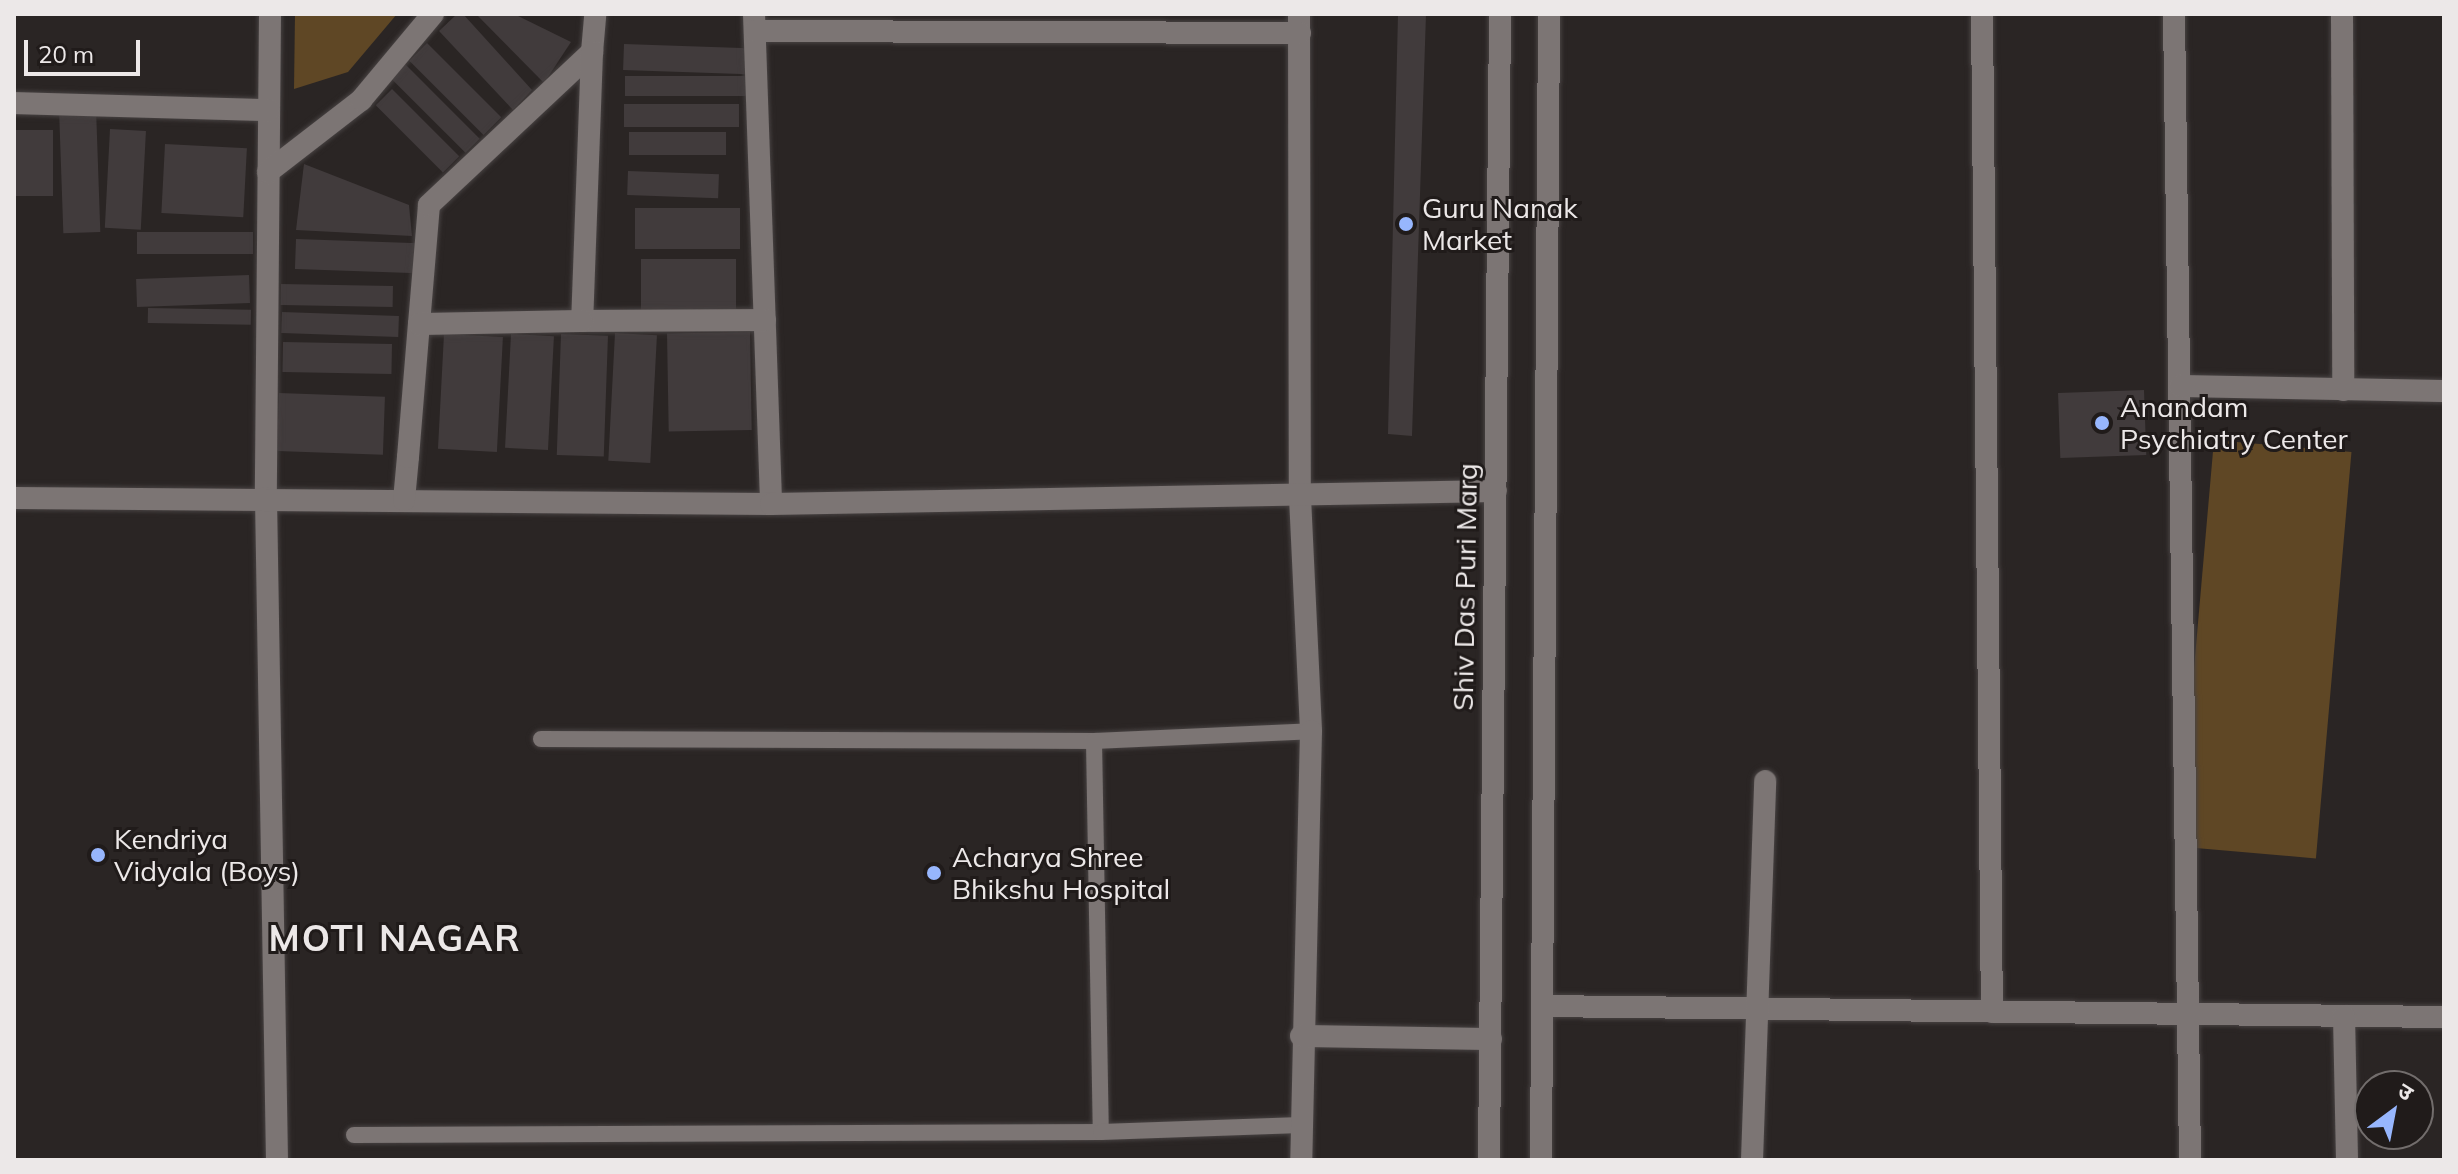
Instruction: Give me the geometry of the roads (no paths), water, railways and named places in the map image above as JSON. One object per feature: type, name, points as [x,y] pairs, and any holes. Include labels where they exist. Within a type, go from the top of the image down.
[{"type":"street","points":[[270,14],[266,498],[277,1160]]},
{"type":"street","points":[[268,172],[361,100],[433,14]]},
{"type":"street","points":[[582,321],[595,14]]},
{"type":"street","name":"Shiv Das Puri Marg","points":[[1489,1160],[1500,14]]},
{"type":"street","points":[[1541,1160],[1549,14]]},
{"type":"street","points":[[1982,14],[1992,1012]]},
{"type":"street","points":[[2174,14],[2190,1160]]},
{"type":"street","points":[[2342,14],[2343,390]]},
{"type":"street","points":[[771,504],[755,23],[1300,23],[1300,497],[1311,731],[1301,1036],[1301,1160]]},
{"type":"street","points":[[404,500],[429,205],[592,52]]},
{"type":"street","points":[[14,103],[269,110]]},
{"type":"street","points":[[419,324],[765,320]]},
{"type":"street","points":[[2180,386],[2444,391]]},
{"type":"street","points":[[14,498],[771,504],[1300,497],[1496,491]]},
{"type":"street","points":[[1752,1160],[1765,781]]},
{"type":"street","points":[[1542,1006],[2444,1017]]},
{"type":"street","points":[[2344,1016],[2347,1160]]},
{"type":"street","points":[[1301,1036],[1491,1039]]},
{"type":"lane","points":[[541,739],[1094,741],[1311,731]]},
{"type":"lane","points":[[1094,741],[1101,1132]]},
{"type":"lane","points":[[354,1135],[1101,1132],[1301,1125]]},
{"type":"place","name":"Guru Nanak Market","points":[[1406,224]]},
{"type":"place","name":"Anandam Psychiatry Center","points":[[2102,423]]},
{"type":"place","name":"Kendriya Vidyala (Boys)","points":[[98,855]]},
{"type":"place","name":"Acharya Shree Bhikshu Hospital","points":[[934,873]]},
{"type":"district","name":"MOTI NAGAR","points":[[395,938]]}]
